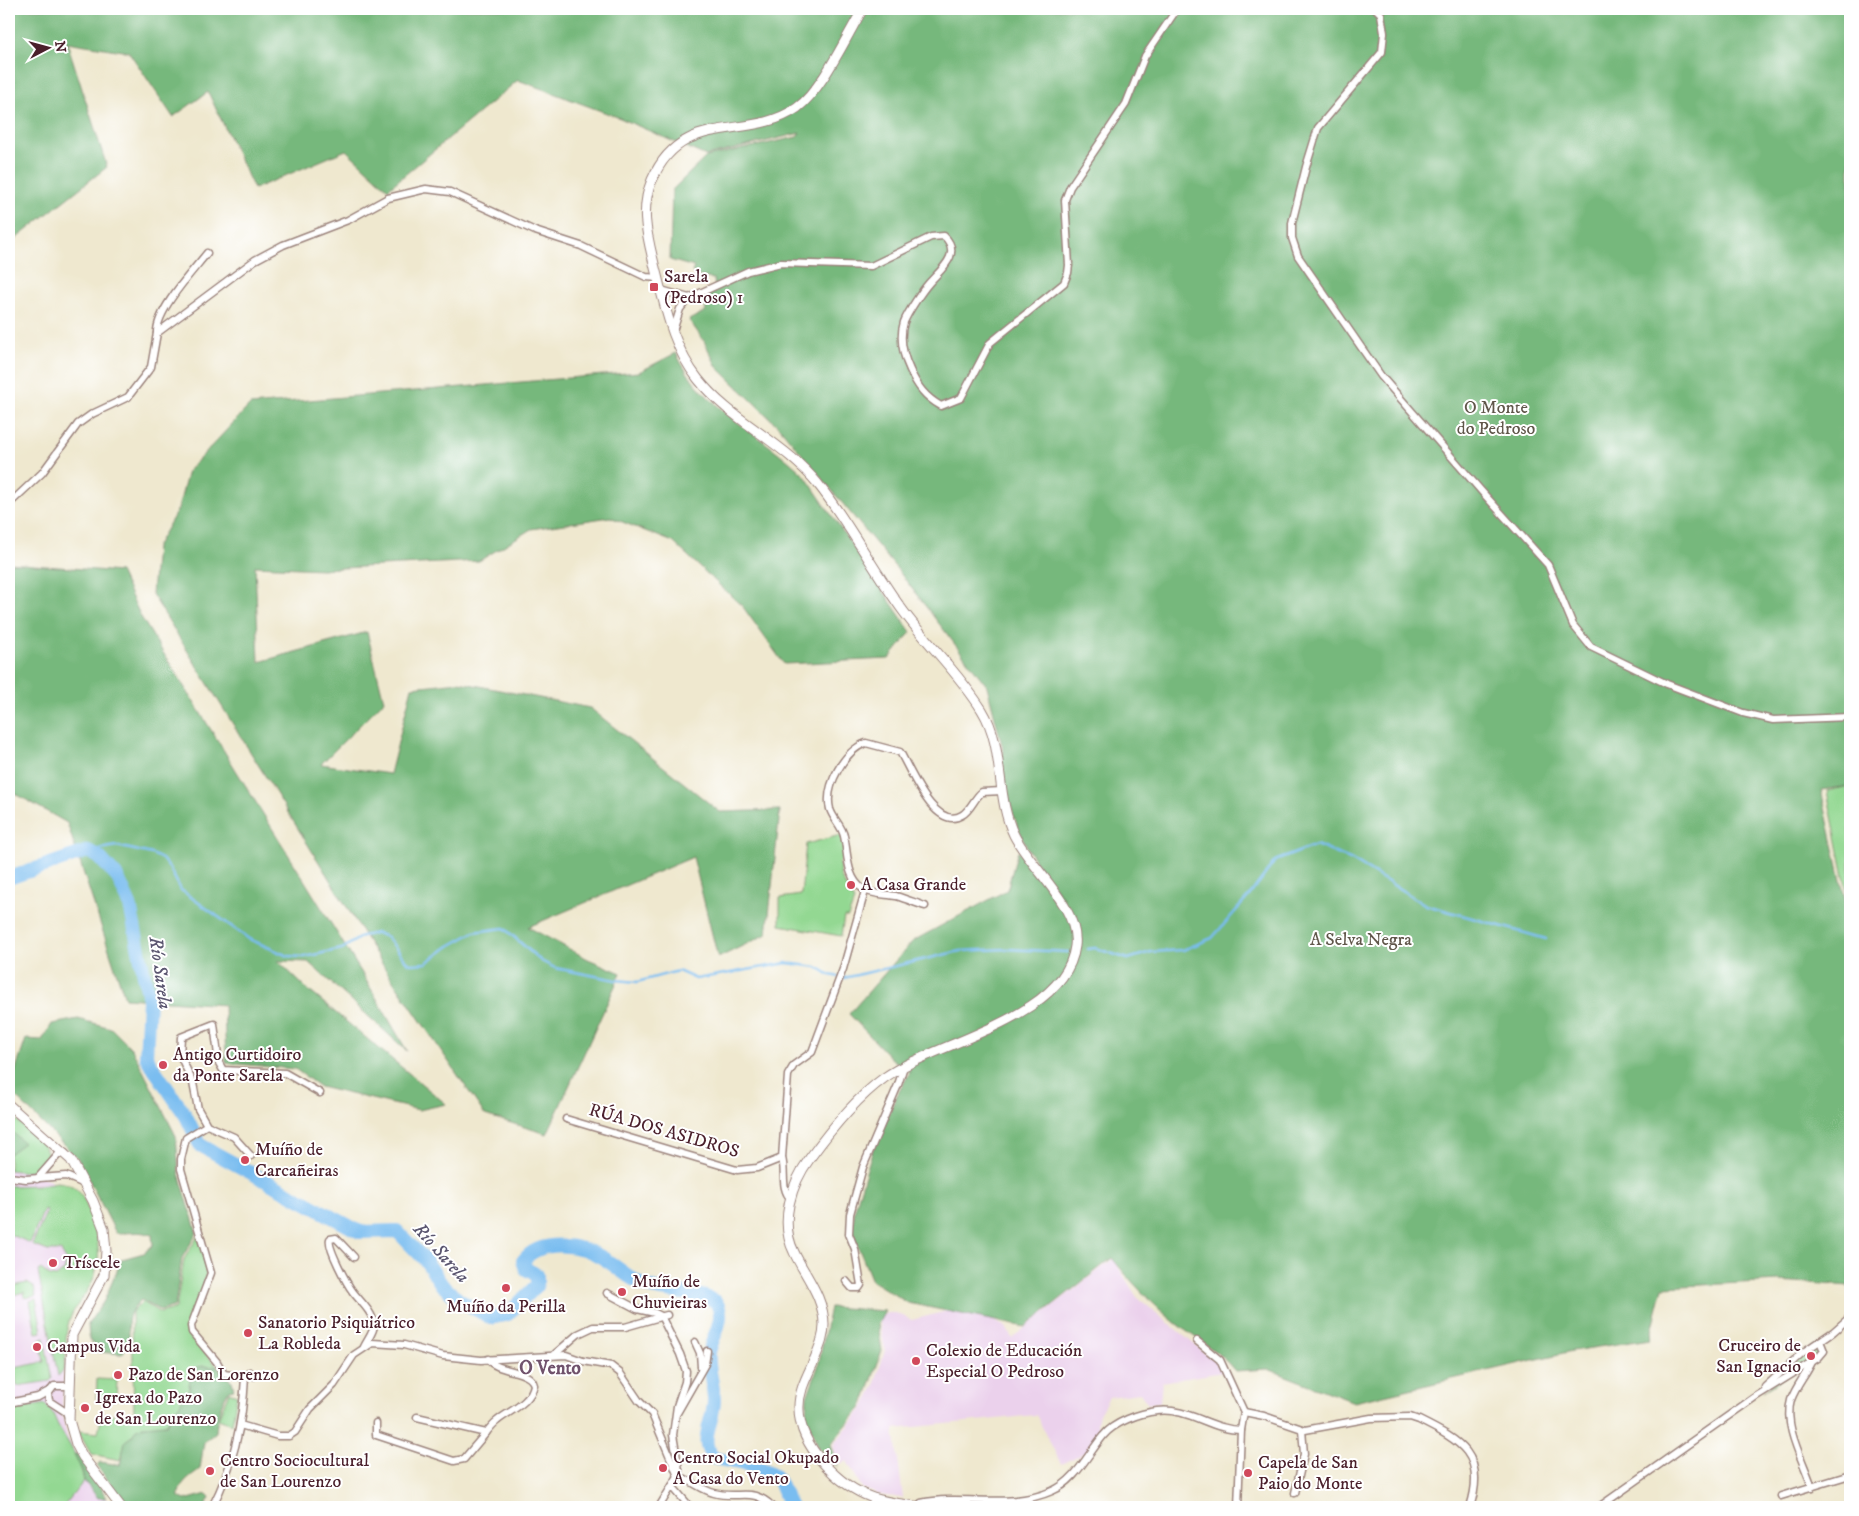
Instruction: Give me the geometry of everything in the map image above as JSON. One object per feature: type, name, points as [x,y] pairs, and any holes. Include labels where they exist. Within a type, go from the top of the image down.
[{"type":"street","points":[[863,9],[816,87],[799,106],[771,121],[698,134],[686,141],[667,157],[653,176],[644,214],[658,278],[673,332],[684,359],[702,385],[726,407],[794,459],[819,486],[902,610],[980,706],[994,742],[1009,823],[1018,842],[1070,916],[1075,932],[1072,960],[1058,981],[1024,1010],[978,1034],[904,1066],[885,1077],[858,1099],[809,1160],[796,1184],[787,1222],[790,1242],[818,1295],[824,1321],[820,1346],[800,1397],[799,1409],[804,1433],[814,1450],[831,1469],[854,1489],[869,1497],[920,1507],[921,1503],[942,1498],[958,1501],[1018,1501],[1051,1491],[1068,1481],[1095,1449],[1103,1435],[1117,1424],[1140,1415],[1173,1410],[1188,1413],[1226,1430],[1241,1430]]},
{"type":"street","points":[[673,332],[680,309],[689,298],[748,270],[781,263],[871,266],[930,237],[944,236],[951,246],[950,258],[927,285],[905,320],[902,334],[903,350],[916,385],[930,400],[942,406],[961,398],[990,343],[1064,282],[1068,274],[1069,265],[1065,200],[1070,188],[1126,104],[1145,56],[1177,9]]},
{"type":"street","points":[[1376,9],[1381,14],[1384,33],[1382,52],[1318,128],[1292,223],[1292,238],[1298,256],[1381,376],[1483,494],[1548,565],[1573,624],[1592,648],[1667,684],[1743,713],[1773,720],[1850,718]]},
{"type":"street","points":[[157,333],[255,260],[283,245],[348,220],[388,198],[426,189],[450,192],[535,231],[581,246],[646,277],[658,278]]},
{"type":"street","points":[[9,504],[42,473],[78,424],[92,414],[128,397],[151,367],[160,320],[168,305],[207,253]]},
{"type":"street","points":[[661,290],[689,298]]},
{"type":"street","points":[[926,906],[898,897],[865,891],[857,883],[849,867],[844,834],[831,811],[829,803],[831,785],[838,771],[855,748],[866,743],[900,752],[914,780],[937,811],[945,817],[956,818],[964,815],[982,792],[1002,791]]},
{"type":"street","points":[[791,1199],[786,1194],[782,1158],[788,1075],[794,1065],[812,1052],[841,976],[865,891]]},
{"type":"street","points":[[251,1156],[234,1137],[206,1126],[194,1096],[194,1083],[184,1067],[180,1055],[181,1037],[214,1024],[219,1063],[223,1070],[284,1073],[320,1093]]},
{"type":"street","points":[[846,1281],[852,1288],[858,1288],[861,1285],[855,1249],[849,1234],[850,1214],[863,1167],[898,1085],[904,1066]]},
{"type":"street","points":[[9,1105],[65,1153],[74,1164],[104,1229],[106,1263],[100,1285],[72,1335],[68,1420]]},
{"type":"street","name":"RÚA DOS ASIDROS","points":[[566,1119],[737,1170],[757,1168],[782,1158]]},
{"type":"street","points":[[206,1126],[188,1136],[181,1159],[181,1169],[212,1273],[192,1326],[192,1332],[194,1337],[217,1362],[224,1374],[245,1377]]},
{"type":"street","points":[[38,1179],[51,1166],[58,1155],[65,1153]]},
{"type":"street","points":[[9,1178],[38,1179],[63,1176],[72,1173],[74,1164]]},
{"type":"street","points":[[51,1166],[56,1174],[84,1184]]},
{"type":"street","points":[[354,1257],[340,1241],[336,1238],[330,1239],[328,1243],[333,1256],[351,1290],[365,1305],[374,1323],[374,1328],[364,1347]]},
{"type":"street","points":[[607,1293],[637,1309],[664,1316]]},
{"type":"street","points":[[555,1354],[578,1334],[593,1327],[625,1327],[664,1316]]},
{"type":"street","points":[[658,1507],[678,1476],[673,1435],[675,1416],[685,1382],[686,1371],[664,1316]]},
{"type":"street","points":[[1755,1397],[1802,1353],[1833,1332],[1850,1316]]},
{"type":"street","points":[[1599,1507],[1755,1397],[1812,1361],[1824,1351],[1833,1332]]},
{"type":"street","points":[[1197,1341],[1220,1360],[1244,1412],[1241,1430],[1238,1507]]},
{"type":"street","points":[[1820,1341],[1824,1351]]},
{"type":"street","points":[[695,1342],[700,1353],[700,1372]]},
{"type":"street","points":[[240,1425],[278,1436],[289,1436],[295,1432],[310,1409],[334,1385],[354,1356],[372,1343],[404,1345],[443,1356],[488,1359],[555,1354],[611,1366],[620,1373],[639,1401],[652,1414],[678,1476]]},
{"type":"street","points":[[675,1416],[705,1364],[707,1351]]},
{"type":"street","points":[[376,1422],[376,1435],[454,1461],[464,1459],[496,1421],[533,1392],[534,1385],[528,1376],[492,1365],[488,1359]]},
{"type":"street","points":[[1812,1361],[1794,1393],[1790,1412],[1796,1442],[1812,1487]]},
{"type":"street","points":[[212,1507],[230,1467],[244,1406],[245,1377],[250,1372],[254,1376]]},
{"type":"street","points":[[9,1402],[38,1397],[57,1385],[69,1386]]},
{"type":"street","points":[[49,1391],[48,1398],[52,1404]]},
{"type":"street","points":[[38,1397],[66,1412],[76,1444],[83,1457],[121,1507]]},
{"type":"street","points":[[52,1404],[69,1403]]},
{"type":"street","points":[[1244,1412],[1264,1416],[1302,1430],[1372,1418],[1410,1417],[1419,1420],[1470,1454],[1473,1460],[1476,1482],[1470,1507]]},
{"type":"street","points":[[417,1417],[486,1433]]},
{"type":"street","points":[[1295,1493],[1304,1454],[1302,1430]]},
{"type":"street","points":[[1781,1496],[1850,1475]]},
{"type":"street","points":[[678,1476],[690,1479],[711,1492],[761,1496],[774,1507]]},
{"type":"street","points":[[672,1486],[690,1507]]},
{"type":"shaded area","name":"Campus Vida","points":[[9,1157],[81,1199],[65,1325],[62,1416],[68,1438],[79,1459],[111,1507],[9,1507]]},
{"type":"shaded area","points":[[1113,1259],[1137,1297],[1218,1364],[1223,1372],[1162,1382],[1160,1402],[1148,1404],[1140,1393],[1109,1397],[1099,1414],[1097,1423],[1099,1430],[1096,1442],[1088,1451],[1061,1464],[1036,1415],[894,1429],[903,1498],[880,1495],[862,1488],[847,1461],[838,1464],[833,1445],[864,1407],[874,1386],[885,1350],[879,1318],[887,1313],[896,1313],[912,1320],[951,1310],[977,1313],[1006,1327],[1012,1338]]},
{"type":"green space","points":[[9,9],[1850,9],[1850,786],[1821,790],[1850,921],[1850,1286],[1779,1281],[1663,1287],[1650,1339],[1572,1351],[1354,1402],[1268,1369],[1235,1371],[1215,1352],[1160,1310],[1112,1258],[1025,1327],[908,1303],[872,1281],[852,1232],[855,1208],[873,1149],[896,1097],[910,1072],[892,1059],[849,1014],[913,941],[1007,890],[1018,851],[1065,899],[1038,865],[1020,833],[1009,797],[1001,755],[1004,753],[987,686],[897,569],[781,429],[717,367],[704,341],[689,320],[706,311],[702,296],[715,290],[714,279],[700,277],[692,272],[694,267],[670,260],[672,190],[706,157],[797,137],[800,133],[706,156],[620,118],[518,80],[388,189],[346,150],[254,189],[208,92],[173,117],[129,52],[67,42],[107,167],[9,244]]},
{"type":"green space","points":[[676,353],[687,373],[701,390],[734,420],[771,447],[805,476],[911,632],[889,659],[784,664],[743,607],[673,542],[610,517],[531,529],[479,561],[322,569],[255,566],[259,662],[367,632],[384,701],[321,764],[390,774],[412,687],[459,682],[590,708],[720,812],[780,810],[767,934],[718,958],[693,857],[528,927],[588,959],[621,973],[547,1134],[485,1115],[386,970],[152,594],[156,547],[178,509],[188,471],[250,405],[639,372]]},
{"type":"green space","points":[[9,563],[120,572],[141,617],[363,975],[407,1051],[308,962],[278,961],[307,989],[446,1104],[419,1110],[320,1087],[295,1069],[226,1063],[224,1005],[125,998],[67,823],[9,790]]},
{"type":"green space","points":[[1850,786],[1850,907],[1827,791]]},
{"type":"green space","points":[[841,835],[845,854],[839,863],[841,877],[854,901],[848,917],[844,917],[841,936],[780,925],[780,898],[801,895],[806,844]]},
{"type":"green space","points":[[78,1019],[111,1028],[132,1049],[176,1136],[179,1173],[197,1233],[182,1258],[175,1306],[161,1311],[141,1300],[130,1314],[128,1323],[130,1342],[122,1354],[98,1352],[89,1339],[88,1324],[104,1301],[122,1259],[144,1253],[153,1245],[152,1235],[138,1232],[116,1233],[79,1160],[9,1090],[26,1039],[42,1040],[52,1024]]},
{"type":"green space","points":[[9,1114],[43,1142],[49,1157],[43,1168],[28,1172],[9,1170]]},
{"type":"green space","points":[[9,1129],[24,1143],[9,1154]]},
{"type":"green space","points":[[57,1182],[73,1186],[83,1197],[95,1228],[98,1249],[98,1260],[93,1281],[69,1320],[66,1359],[62,1372],[58,1376],[38,1271],[41,1269],[50,1276],[56,1277],[64,1271],[67,1261],[61,1251],[48,1251],[32,1245],[47,1211],[44,1210],[30,1243],[9,1234],[9,1186],[41,1185]]},
{"type":"green space","points":[[198,1236],[207,1267],[203,1288],[187,1326],[201,1348],[218,1367],[190,1376],[189,1390],[166,1424],[146,1426],[137,1431],[123,1450],[120,1460],[91,1454],[78,1431],[98,1433],[102,1414],[134,1415],[132,1311],[143,1302],[160,1313],[176,1308],[184,1259]]},
{"type":"green space","points":[[27,1283],[34,1287],[36,1296],[25,1298],[24,1292],[9,1296],[9,1287]]},
{"type":"green space","points":[[36,1299],[42,1332],[36,1333],[30,1301]]},
{"type":"green space","points":[[830,1307],[885,1311],[878,1324],[882,1351],[863,1405],[831,1444],[838,1467],[819,1449],[806,1416],[807,1397],[818,1367]]},
{"type":"green space","points":[[44,1338],[52,1379],[50,1381],[17,1386],[14,1368],[44,1362],[40,1339]]},
{"type":"green space","points":[[1815,1346],[1818,1346],[1820,1350],[1818,1355],[1763,1391]]},
{"type":"green space","points":[[203,1366],[218,1367],[232,1381],[234,1389],[229,1390],[224,1400],[218,1416],[216,1432],[204,1442],[200,1469],[186,1480],[179,1492],[179,1497],[185,1500],[207,1494],[210,1497],[205,1507],[128,1507],[97,1466],[100,1462],[120,1465],[125,1441],[132,1436],[136,1429],[144,1426],[166,1424],[189,1390],[190,1375],[194,1368]]},
{"type":"green space","points":[[97,1379],[117,1380],[116,1400],[96,1399]]},
{"type":"green space","points":[[229,1392],[237,1395],[232,1424],[218,1419]]},
{"type":"green space","points":[[45,1404],[52,1412],[74,1453],[84,1481],[63,1507],[9,1507],[9,1410]]},
{"type":"green space","points":[[78,1453],[107,1498],[98,1498],[84,1481],[82,1471],[74,1455]]},
{"type":"waterway","points":[[1088,949],[1095,948],[1128,959],[1151,952],[1183,950],[1212,938],[1249,896],[1275,861],[1316,845],[1352,860],[1426,905],[1546,939]]},
{"type":"waterway","points":[[88,851],[117,846],[152,854],[162,859],[170,869],[181,890],[249,939],[288,956],[304,957],[342,949],[362,936],[377,933],[387,937],[407,962],[411,964],[426,963],[449,946],[474,932],[504,928],[541,961],[555,968],[616,980],[637,982],[678,971],[696,979],[787,963],[817,967],[830,975],[844,978],[960,951],[1007,949],[1068,952]]},
{"type":"waterway","name":"Río Sarela","points":[[9,878],[88,851],[99,857],[118,878],[130,905],[149,1000],[146,1057],[186,1116],[200,1145],[360,1232],[397,1231],[426,1261],[442,1285],[459,1300],[491,1318],[508,1314],[537,1285],[537,1275],[526,1269],[523,1261],[531,1254],[550,1246],[572,1247],[594,1253],[648,1287],[699,1296],[715,1301],[719,1307],[720,1320],[709,1353],[714,1400],[707,1438],[709,1452],[714,1458],[757,1467],[772,1474],[779,1482],[791,1507]]},
{"type":"place","name":"Sarela (Pedroso) 1","points":[[654,287]]},
{"type":"place","name":"A Casa Grande","points":[[851,885]]},
{"type":"place","name":"Antigo Curtidoiro da Ponte Sarela","points":[[163,1065]]},
{"type":"place","name":"Muíño de Carcañeiras","points":[[245,1160]]},
{"type":"place","name":"Tríscele","points":[[53,1263]]},
{"type":"place","name":"Muíño da Perilla","points":[[506,1288]]},
{"type":"place","name":"Muíño de Chuvieiras","points":[[622,1292]]},
{"type":"place","name":"Sanatorio Psiquiátrico La Robleda","points":[[248,1333]]},
{"type":"place","name":"Campus Vida","points":[[37,1347]]},
{"type":"place","name":"Cruceiro de San Ignacio","points":[[1811,1356]]},
{"type":"place","name":"Colexio de Educación Especial O Pedroso","points":[[916,1361]]},
{"type":"place","name":"Pazo de San Lorenzo","points":[[118,1375]]},
{"type":"place","name":"Igrexa do Pazo de San Lourenzo","points":[[85,1408]]},
{"type":"place","name":"Centro Social Okupado A Casa do Vento","points":[[663,1468]]},
{"type":"place","name":"Centro Sociocultural de San Lourenzo","points":[[210,1471]]},
{"type":"place","name":"Capela de San Paio do Monte","points":[[1248,1473]]},
{"type":"district","name":"O Vento","points":[[550,1368]]},
{"type":"park label","name":"O Monte do Pedroso","points":[[1496,418]]},
{"type":"park label","name":"A Selva Negra","points":[[1361,940]]}]
